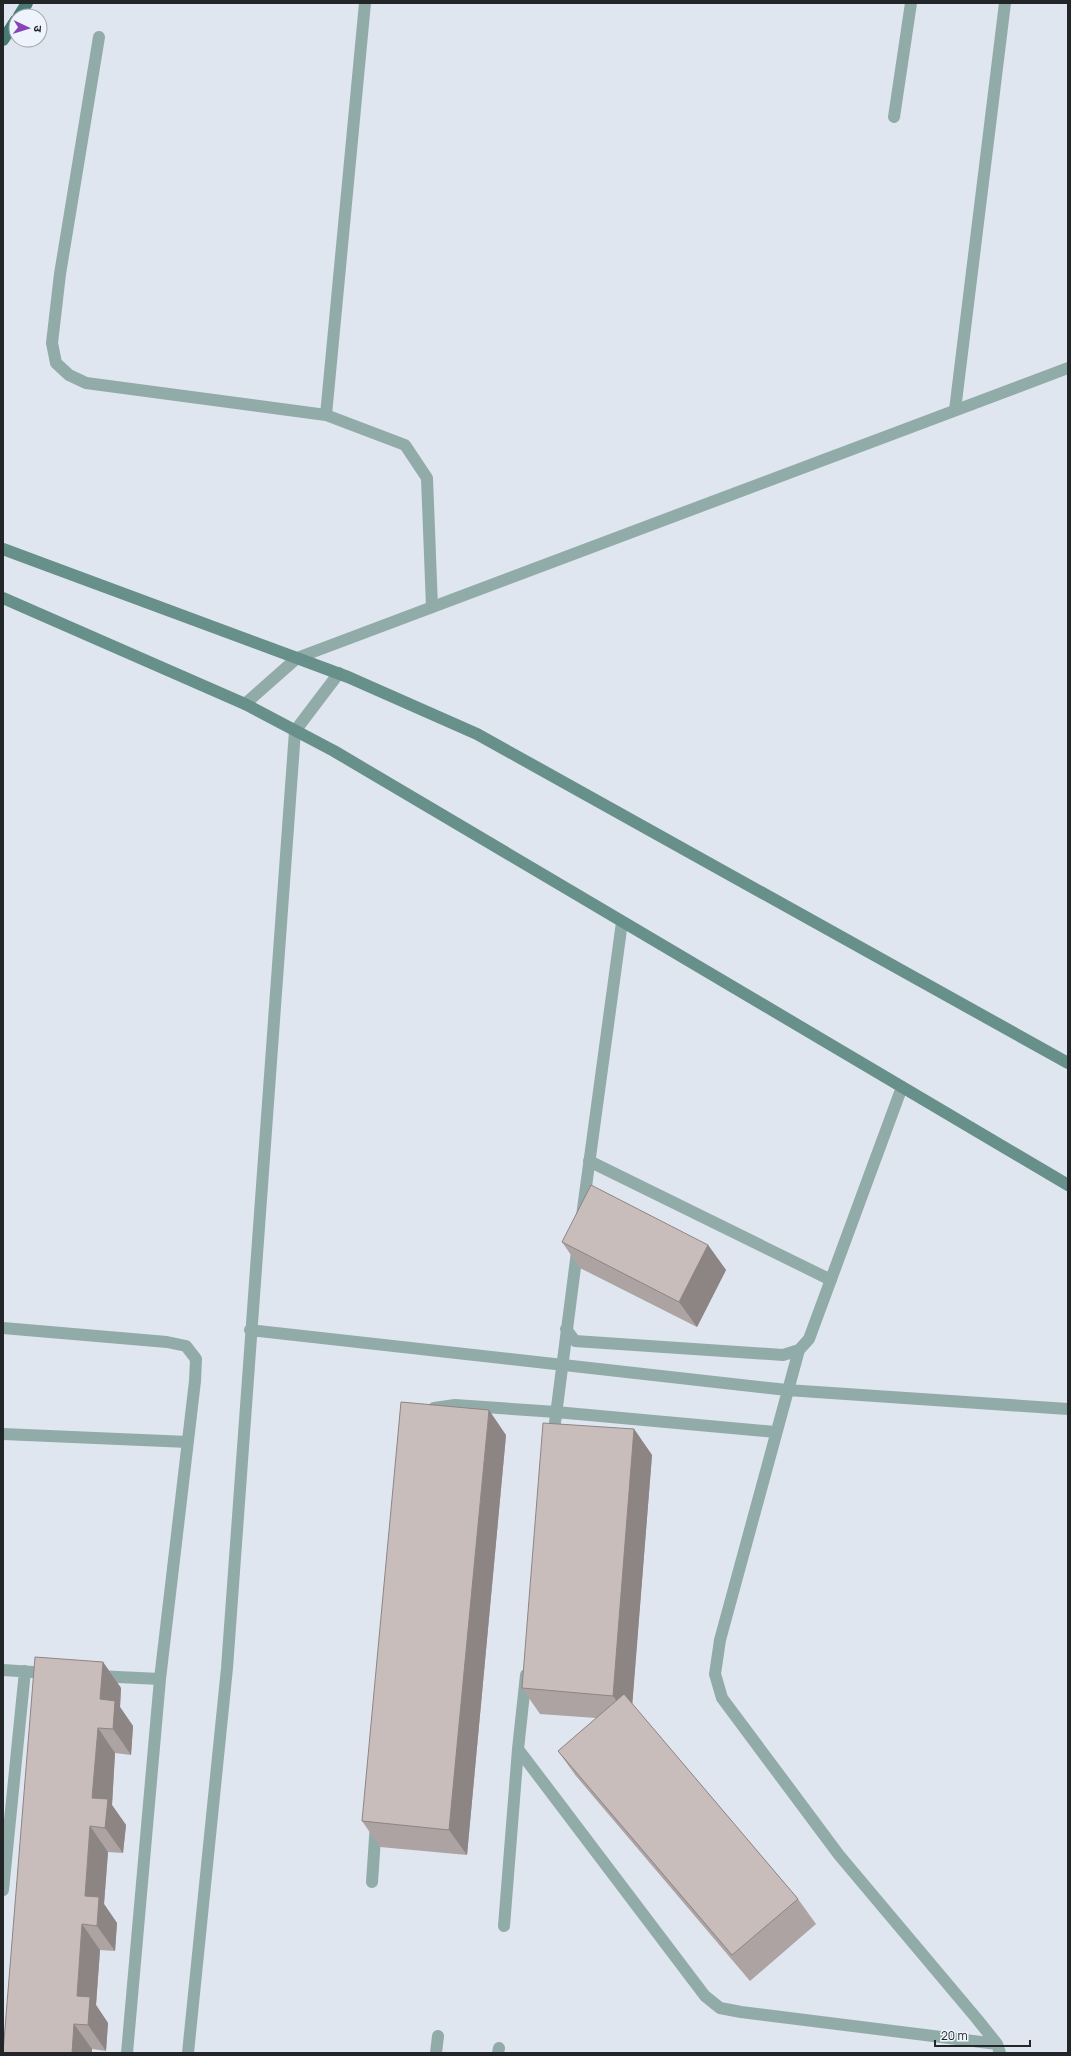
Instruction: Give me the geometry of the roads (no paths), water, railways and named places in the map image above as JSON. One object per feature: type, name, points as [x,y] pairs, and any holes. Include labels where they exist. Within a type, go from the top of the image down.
[{"type":"main road","points":[[3,549],[339,673],[477,734],[1068,1063]]},
{"type":"main road","points":[[3,598],[245,704],[334,751],[1068,1185]]},
{"type":"street","points":[[326,415],[365,3]]},
{"type":"street","points":[[894,117],[911,3]]},
{"type":"street","points":[[955,410],[1005,3]]},
{"type":"street","points":[[99,37],[60,274],[52,343],[56,363],[69,375],[86,383],[326,415],[405,445],[427,478],[432,607]]},
{"type":"street","points":[[245,704],[297,658],[1068,368]]},
{"type":"street","points":[[188,2053],[227,1668],[250,1330],[295,730],[339,673]]},
{"type":"street","points":[[552,1451],[561,1364],[622,922]]},
{"type":"street","points":[[566,1329],[575,1341],[783,1355],[798,1350],[809,1339],[902,1087]]},
{"type":"street","points":[[589,1161],[831,1280]]},
{"type":"street","points":[[3,1328],[167,1342],[186,1346],[196,1359],[188,1442],[160,1679],[127,2053]]},
{"type":"street","points":[[250,1330],[787,1390],[1068,1409]]},
{"type":"street","points":[[798,1350],[720,1640],[715,1674],[722,1698],[839,1855],[999,2049]]},
{"type":"street","points":[[421,1412],[426,1408],[455,1405],[556,1412],[776,1432]]},
{"type":"street","points":[[3,1434],[188,1442]]},
{"type":"street","points":[[504,1926],[518,1749],[528,1663]]},
{"type":"street","points":[[3,1670],[41,1672]]},
{"type":"street","points":[[3,1890],[8,1798],[26,1671]]},
{"type":"street","points":[[89,1675],[160,1679]]},
{"type":"street","points":[[518,1749],[705,1996],[720,2008],[999,2049]]},
{"type":"street","points":[[372,1882],[377,1810]]},
{"type":"street","points":[[436,2053],[438,2036]]}]
